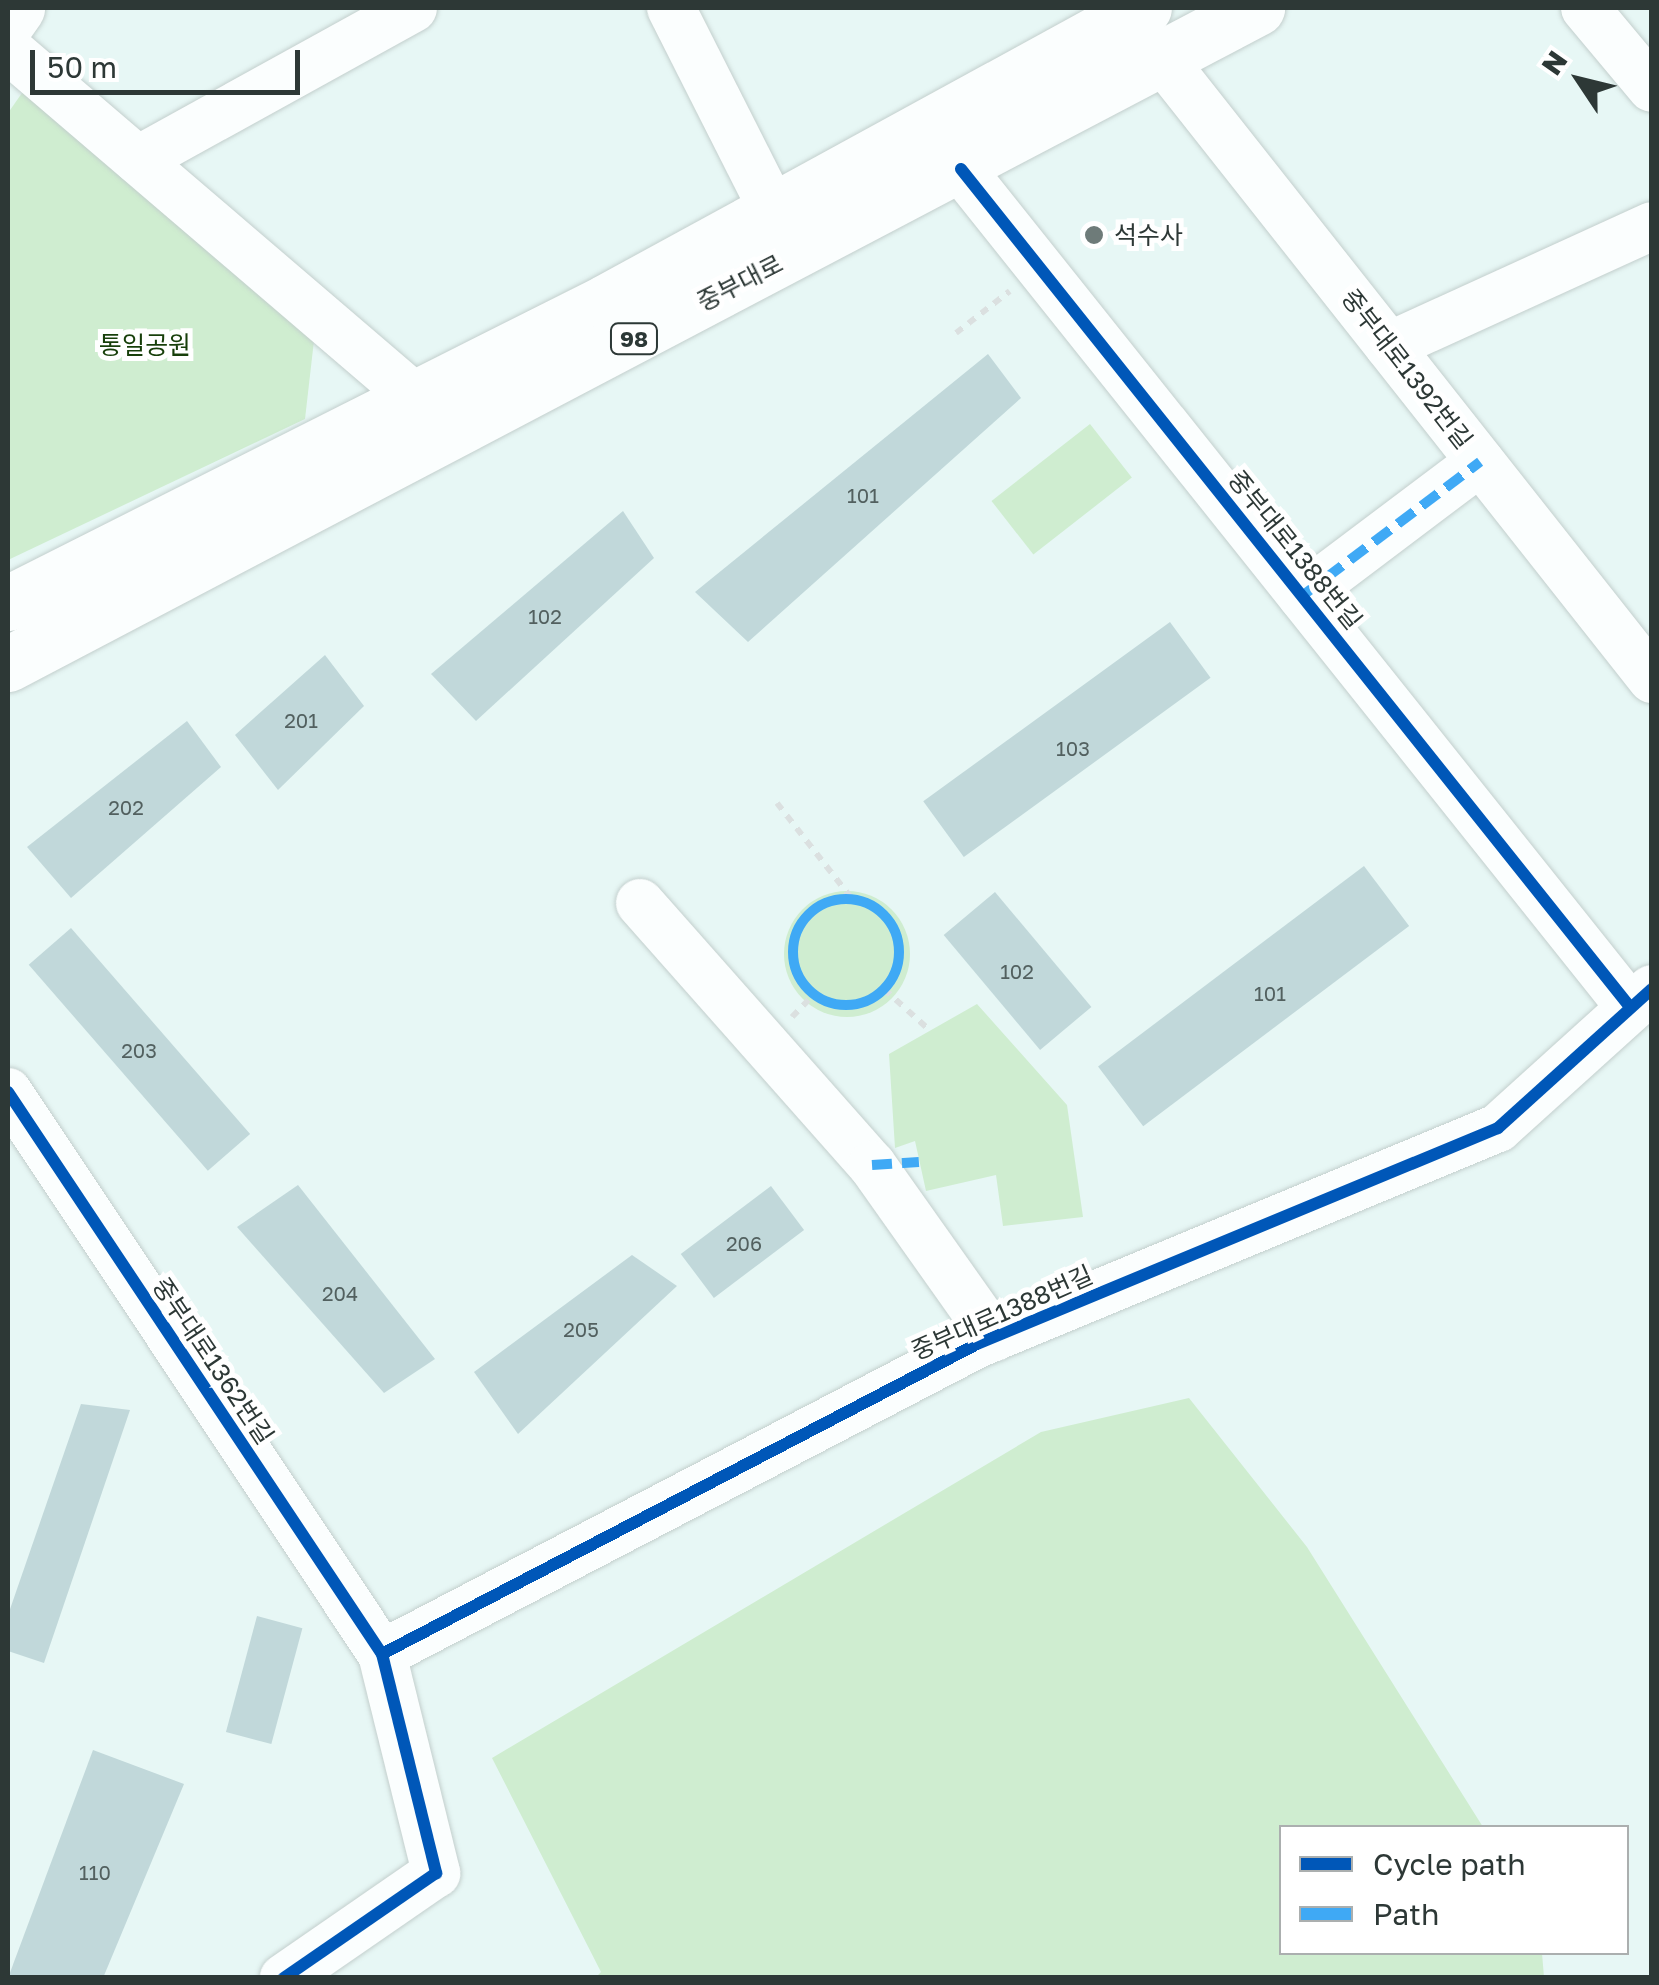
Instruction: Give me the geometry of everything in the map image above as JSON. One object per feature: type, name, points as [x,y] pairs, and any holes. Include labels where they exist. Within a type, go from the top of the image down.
[{"type":"main road","points":[[8,22],[18,8]]},
{"type":"main road","name":"중부대로","points":[[8,664],[961,168],[1257,8]]},
{"type":"main road","name":"중부대로","points":[[8,602],[418,400],[1112,14]]},
{"type":"street","points":[[138,160],[414,8]]},
{"type":"street","points":[[671,8],[770,206]]},
{"type":"street","points":[[1585,8],[1652,88]]},
{"type":"street","points":[[8,48],[418,400]]},
{"type":"street","name":"중부대로1392번길","points":[[1163,60],[1652,679]]},
{"type":"street","name":"중부대로1388번길","points":[[382,1654],[994,1337],[1498,1128],[1641,998],[1302,596],[961,168]]},
{"type":"street","points":[[1389,346],[1652,226]]},
{"type":"street","points":[[1302,596],[1480,462]]},
{"type":"street","points":[[640,904],[872,1165],[994,1337]]},
{"type":"street","name":"중부대로1362번길","points":[[8,1092],[382,1654],[436,1873],[284,1978]]},
{"type":"path","points":[[956,334],[1040,267]]},
{"type":"path","points":[[778,803],[852,899]]},
{"type":"path","points":[[884,989],[926,1027]]},
{"type":"green space","name":"통일공원","points":[[36,73],[317,314],[305,419],[8,560],[8,113]]},
{"type":"green space","points":[[1090,424],[1132,478],[1033,555],[991,501]]},
{"type":"green space","points":[[847,891],[871,896],[891,910],[905,930],[910,954],[905,978],[891,998],[871,1012],[847,1017],[823,1012],[803,998],[789,978],[784,954],[789,930],[803,910],[823,896]]},
{"type":"green space","points":[[977,1004],[1067,1105],[1083,1217],[1003,1226],[996,1175],[926,1191],[915,1141],[895,1148],[889,1054]]},
{"type":"green space","points":[[1189,1398],[1307,1547],[1482,1825],[1279,1825],[1279,1955],[1542,1955],[1544,1977],[596,1977],[601,1972],[492,1758],[1041,1432]]},
{"type":"building","points":[[988,354],[1021,398],[748,642],[695,592]]},
{"type":"building","points":[[623,511],[654,558],[476,721],[431,674]]},
{"type":"building","points":[[1170,622],[1211,678],[964,857],[923,801]]},
{"type":"building","points":[[325,655],[364,706],[278,790],[235,735]]},
{"type":"building","points":[[187,721],[221,767],[71,898],[27,847]]},
{"type":"building","points":[[1364,866],[1409,926],[1143,1126],[1098,1066]]},
{"type":"building","points":[[995,892],[1091,1007],[1040,1050],[944,935]]},
{"type":"building","points":[[71,928],[250,1134],[208,1171],[29,965]]},
{"type":"building","points":[[298,1185],[435,1359],[384,1393],[237,1227]]},
{"type":"building","points":[[771,1186],[804,1230],[714,1298],[681,1254]]},
{"type":"building","points":[[632,1255],[677,1286],[518,1434],[474,1372]]},
{"type":"building","points":[[81,1404],[130,1410],[44,1663],[8,1651],[8,1615]]},
{"type":"building","points":[[257,1616],[302,1628],[271,1744],[226,1732]]},
{"type":"building","points":[[93,1750],[184,1784],[103,1978],[8,1978]]},
{"type":"marked path","points":[[1302,596],[1480,462]]},
{"type":"marked path","points":[[846,899],[866,903],[883,915],[895,932],[899,952],[895,972],[883,989],[866,1001],[846,1005],[826,1001],[809,989],[797,972],[793,952],[797,932],[809,915],[826,903],[846,899]]},
{"type":"marked path","points":[[872,1165],[919,1162]]},
{"type":"cycle path","points":[[961,169],[1630,1007]]},
{"type":"cycle path","points":[[382,1654],[977,1344],[1498,1128],[1652,989]]},
{"type":"cycle path","points":[[8,1092],[382,1654],[436,1873],[284,1978]]},
{"type":"place","name":"석수사","points":[[1094,235]]}]
